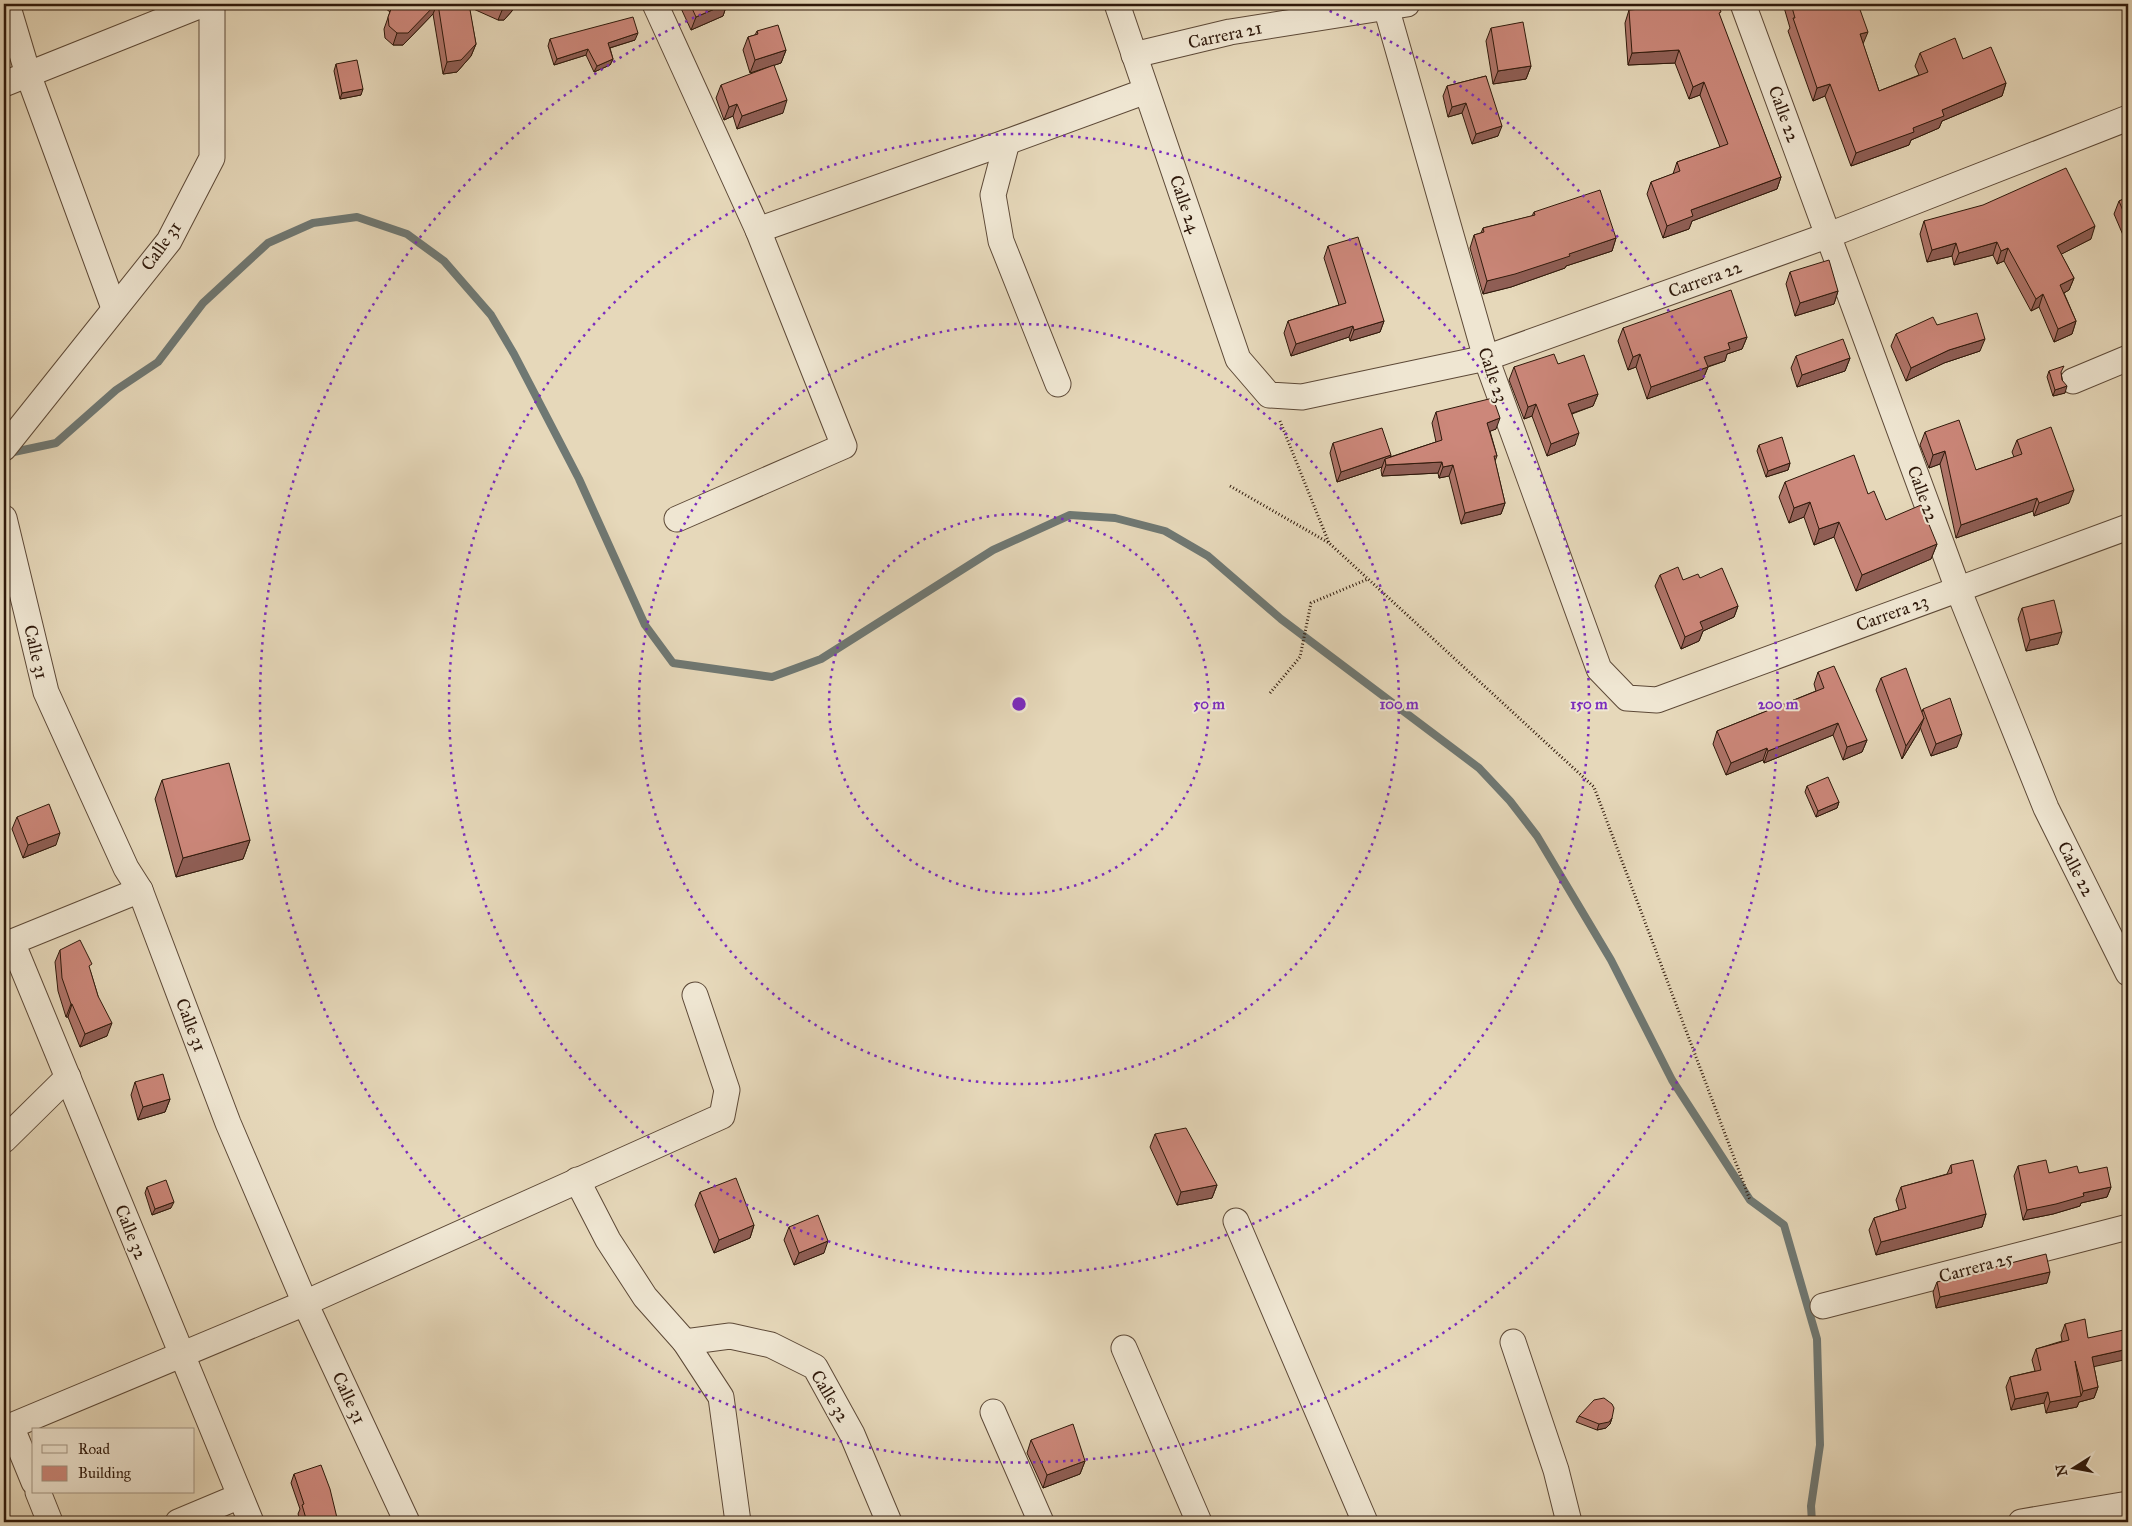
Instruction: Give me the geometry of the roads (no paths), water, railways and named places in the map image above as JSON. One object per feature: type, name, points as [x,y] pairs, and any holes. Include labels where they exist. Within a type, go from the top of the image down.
[{"type":"street","points":[[7,4],[28,74],[114,308]]},
{"type":"street","points":[[4,84],[204,4]]},
{"type":"street","name":"Calle 31","points":[[4,448],[114,308],[170,241],[212,158],[212,4]]},
{"type":"street","points":[[655,4],[758,230],[844,446],[677,518]]},
{"type":"street","name":"Calle 24","points":[[1117,4],[1238,359],[1269,395]]},
{"type":"street","name":"Calle 22","points":[[1743,4],[1958,589],[2046,808],[2128,973]]},
{"type":"street","name":"Carrera 21","points":[[1134,55],[1230,32],[1396,6]]},
{"type":"street","name":"Calle 23","points":[[1396,6],[1486,358],[1599,669],[1627,698],[1656,700]]},
{"type":"street","points":[[758,230],[1146,91]]},
{"type":"street","name":"Carrera 22","points":[[1269,395],[1302,397],[1486,358],[1828,235],[2128,118]]},
{"type":"street","points":[[1007,142],[993,195],[1001,241],[1058,384]]},
{"type":"street","points":[[2073,381],[2128,358]]},
{"type":"street","name":"Calle 31","points":[[4,518],[46,692],[126,868],[140,890],[228,1122],[305,1303],[407,1522]]},
{"type":"street","name":"Carrera 23","points":[[1656,700],[2128,527]]},
{"type":"street","name":"Calle 32","points":[[140,890],[12,942],[251,1522]]},
{"type":"street","points":[[32,1478],[7,1428],[305,1303],[722,1116],[727,1090],[695,995]]},
{"type":"street","points":[[4,1140],[68,1077]]},
{"type":"street","points":[[577,1180],[608,1240],[645,1297],[685,1342],[721,1397],[738,1522]]},
{"type":"street","points":[[1236,1221],[1365,1522]]},
{"type":"street","name":"Carrera 25","points":[[1823,1306],[2128,1227]]},
{"type":"street","name":"Calle 32","points":[[685,1342],[730,1336],[771,1345],[816,1367],[852,1434],[889,1522]]},
{"type":"street","points":[[1513,1342],[1556,1470],[1569,1522]]},
{"type":"street","points":[[1124,1348],[1199,1522]]},
{"type":"street","points":[[993,1412],[1041,1522]]},
{"type":"street","points":[[39,1494],[50,1522]]},
{"type":"street","points":[[178,1522],[240,1496]]},
{"type":"street","points":[[2021,1522],[2087,1517],[2128,1504]]},
{"type":"waterway","points":[[9,453],[56,443],[116,390],[158,362],[203,303],[268,243],[313,223],[357,217],[407,234],[444,261],[491,315],[514,354],[579,479],[645,625],[673,663],[772,677],[821,659],[993,550],[1070,515],[1115,518],[1165,531],[1208,556],[1281,619],[1479,768],[1510,801],[1537,836],[1611,960],[1672,1080],[1750,1200],[1784,1225],[1817,1339],[1820,1445],[1811,1506],[1812,1522]]}]
